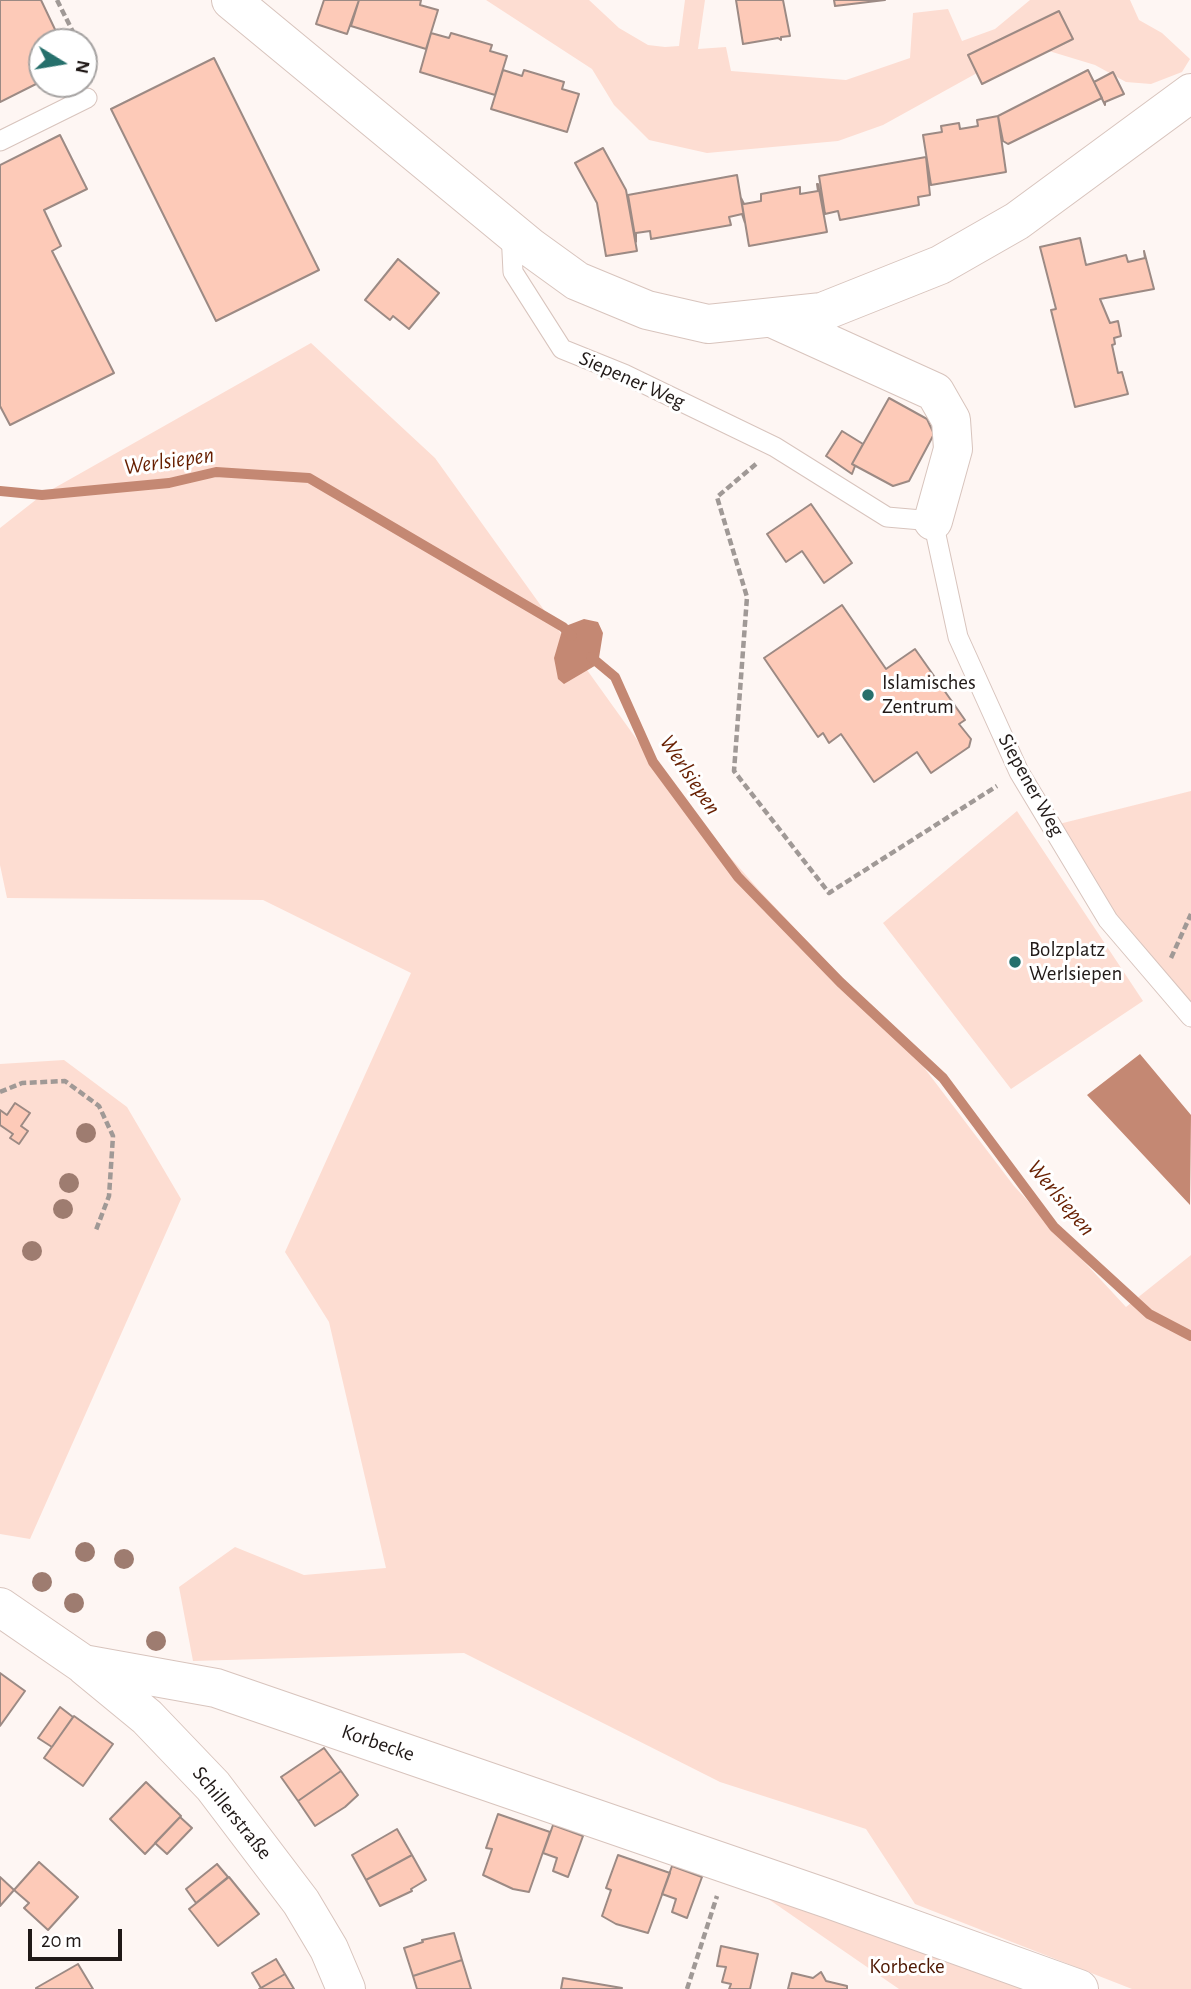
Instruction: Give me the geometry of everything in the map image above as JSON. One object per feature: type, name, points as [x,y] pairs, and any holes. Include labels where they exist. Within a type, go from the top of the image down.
[{"type":"street","name":"Siepener Weg","points":[[231,0],[577,281],[647,310],[708,324],[774,320],[822,312],[940,265],[1017,221],[1191,93]]},
{"type":"street","name":"Siepener Weg","points":[[774,320],[935,392],[951,420],[953,449],[933,521]]},
{"type":"street","name":"Korbecke","points":[[0,1607],[83,1664],[216,1688],[523,1792],[1079,1989]]},
{"type":"street","name":"Schillerstraße","points":[[83,1664],[147,1717],[213,1786],[300,1902],[329,1949],[346,1989]]},
{"type":"lane","points":[[0,141],[86,99]]},
{"type":"lane","name":"Siepener Weg","points":[[511,230],[513,272],[562,349],[624,374],[775,447],[887,517],[933,521],[958,637],[1019,772],[1108,920],[1191,1017]]},
{"type":"path","points":[[57,0],[71,28]]},
{"type":"path","points":[[775,447],[717,497],[747,597],[734,771],[829,893],[1019,772]]},
{"type":"path","points":[[1162,983],[1177,941],[1191,914]]},
{"type":"path","points":[[0,1092],[22,1083],[65,1081],[99,1106],[113,1136],[109,1196],[96,1230]]},
{"type":"path","points":[[687,1989],[726,1865]]},
{"type":"green space","points":[[486,0],[589,0],[619,28],[648,45],[665,47],[679,46],[685,0],[705,0],[698,49],[726,47],[731,71],[846,80],[910,58],[913,13],[948,9],[962,41],[995,29],[1030,0],[1130,0],[1139,20],[1162,33],[1190,59],[1182,72],[1151,84],[1126,82],[1095,65],[1049,51],[1073,39],[1059,11],[969,55],[977,73],[883,125],[838,141],[707,153],[649,140],[614,105],[592,69]]},
{"type":"green space","points":[[311,343],[435,458],[681,801],[758,889],[916,1057],[1014,1186],[1126,1307],[1191,1255],[1191,1989],[1132,1989],[915,1904],[866,1829],[720,1782],[464,1653],[193,1661],[179,1587],[235,1547],[304,1575],[386,1568],[329,1322],[285,1252],[411,973],[263,900],[7,898],[0,865],[0,528],[42,495]]},
{"type":"green space","points":[[1191,791],[1191,1013],[1173,991],[1172,979],[1156,968],[1127,935],[1059,824]]},
{"type":"green space","name":"Bolzplatz Werlsiepen","points":[[1017,811],[1143,1001],[1011,1089],[883,923]]},
{"type":"green space","points":[[64,1060],[127,1107],[181,1199],[30,1539],[0,1534],[0,1064]]},
{"type":"green space","name":"Korbecke","points":[[761,1894],[1039,1989],[899,1989]]},
{"type":"shaded area","points":[[584,619],[598,622],[603,633],[598,664],[564,684],[558,679],[554,658],[563,627]]},
{"type":"shaded area","points":[[1140,1054],[1191,1115],[1190,1205],[1087,1095]]},
{"type":"building","points":[[0,0],[41,0],[54,28],[28,28],[28,88],[0,102]]},
{"type":"building","points":[[324,0],[359,0],[347,34],[316,24]]},
{"type":"building","points":[[359,0],[421,0],[420,5],[438,10],[426,49],[351,26]]},
{"type":"building","points":[[736,0],[783,0],[790,36],[781,37],[781,40],[778,38],[743,44]]},
{"type":"building","points":[[834,0],[885,0],[835,6]]},
{"type":"building","points":[[1059,11],[1073,39],[982,84],[968,55]]},
{"type":"building","points":[[431,33],[449,38],[451,33],[492,45],[490,51],[507,56],[495,95],[420,72]]},
{"type":"building","points":[[214,58],[319,270],[216,321],[111,109]]},
{"type":"building","points":[[503,70],[522,76],[524,70],[564,82],[562,89],[579,94],[567,132],[491,109]]},
{"type":"building","points":[[1088,70],[1102,98],[1008,144],[1003,141],[998,116]]},
{"type":"building","points":[[1113,72],[1124,94],[1105,102],[1105,105],[1094,82]]},
{"type":"building","points":[[998,116],[1006,172],[931,185],[923,135],[942,132],[941,126],[959,123],[960,129],[978,126],[977,120]]},
{"type":"building","points":[[60,135],[87,189],[44,210],[61,246],[52,251],[114,373],[10,425],[0,406],[0,165]]},
{"type":"building","points":[[603,148],[626,190],[637,251],[606,256],[597,203],[575,163]]},
{"type":"building","points":[[926,157],[930,195],[918,197],[919,205],[840,220],[838,211],[825,214],[819,176]]},
{"type":"building","points":[[737,175],[745,223],[742,214],[729,217],[731,225],[651,239],[650,231],[636,233],[636,242],[628,195]]},
{"type":"building","points":[[817,184],[827,232],[749,246],[741,198],[744,204],[761,201],[761,194],[800,187],[800,194],[818,191]]},
{"type":"building","points":[[1080,238],[1086,265],[1126,255],[1128,262],[1145,258],[1144,251],[1154,289],[1100,299],[1110,323],[1118,321],[1121,336],[1114,338],[1115,344],[1112,345],[1118,373],[1122,372],[1128,394],[1075,407],[1051,310],[1056,309],[1040,247]]},
{"type":"building","points":[[398,259],[439,293],[409,329],[393,316],[390,320],[365,300]]},
{"type":"building","points":[[889,398],[927,419],[934,434],[909,481],[893,486],[852,464]]},
{"type":"building","points":[[842,431],[863,444],[852,464],[855,466],[852,474],[826,456]]},
{"type":"building","points":[[811,504],[852,563],[824,583],[802,551],[786,562],[767,534]]},
{"type":"building","name":"Islamisches Zentrum","points":[[842,605],[886,669],[915,649],[965,720],[959,724],[971,739],[969,747],[931,773],[917,752],[874,782],[841,734],[829,743],[823,733],[818,737],[764,658]]},
{"type":"building","points":[[15,1103],[30,1113],[21,1126],[28,1131],[19,1144],[10,1138],[13,1134],[0,1125],[0,1110],[7,1115]]},
{"type":"building","points":[[0,1673],[25,1691],[0,1726]]},
{"type":"building","points":[[60,1707],[73,1717],[52,1747],[38,1738]]},
{"type":"building","points":[[74,1716],[113,1744],[83,1786],[44,1758]]},
{"type":"building","points":[[324,1748],[341,1771],[298,1801],[281,1777]]},
{"type":"building","points":[[341,1771],[358,1795],[345,1807],[315,1826],[298,1801]]},
{"type":"building","points":[[146,1782],[181,1816],[145,1854],[110,1819]]},
{"type":"building","points":[[498,1814],[550,1832],[529,1892],[513,1889],[483,1875],[492,1849],[486,1848]]},
{"type":"building","points":[[180,1817],[192,1828],[167,1854],[155,1843]]},
{"type":"building","points":[[553,1825],[583,1836],[568,1877],[553,1871],[557,1858],[543,1853]]},
{"type":"building","points":[[397,1829],[412,1855],[366,1880],[352,1855]]},
{"type":"building","points":[[412,1855],[426,1880],[411,1889],[412,1891],[380,1906],[366,1880]]},
{"type":"building","points":[[618,1855],[670,1873],[648,1933],[616,1924],[602,1916],[611,1890],[606,1888]]},
{"type":"building","points":[[39,1862],[78,1897],[48,1930],[24,1908],[29,1903],[14,1890]]},
{"type":"building","points":[[217,1864],[228,1877],[196,1903],[186,1889]]},
{"type":"building","points":[[672,1866],[702,1877],[687,1918],[672,1912],[676,1899],[662,1894]]},
{"type":"building","points":[[0,1877],[14,1890],[0,1906]]},
{"type":"building","points":[[229,1877],[259,1914],[218,1946],[189,1909]]},
{"type":"building","points":[[454,1933],[462,1960],[413,1976],[404,1948],[423,1942],[422,1940]]},
{"type":"building","points":[[721,1946],[758,1954],[750,1989],[729,1989],[731,1984],[722,1982],[726,1967],[717,1966]]},
{"type":"building","points":[[276,1959],[285,1974],[261,1988],[252,1973]]},
{"type":"building","points":[[462,1960],[471,1989],[417,1989],[413,1976]]},
{"type":"building","points":[[78,1964],[93,1989],[36,1989],[36,1988]]},
{"type":"building","points":[[821,1972],[826,1981],[847,1986],[847,1989],[788,1989],[792,1973],[813,1978]]},
{"type":"building","points":[[285,1974],[294,1989],[259,1989]]},
{"type":"building","points":[[563,1978],[622,1988],[561,1989]]},
{"type":"waterway","name":"Werlsiepen","points":[[0,491],[42,495],[169,483],[216,472],[309,478],[563,627],[572,636]]},
{"type":"waterway","name":"Werlsiepen","points":[[591,657],[615,677],[653,762],[738,877],[840,982],[943,1078],[1054,1227],[1149,1314],[1191,1336]]},
{"type":"place","name":"Islamisches Zentrum","points":[[868,695]]},
{"type":"place","name":"Bolzplatz Werlsiepen","points":[[1015,962]]}]
